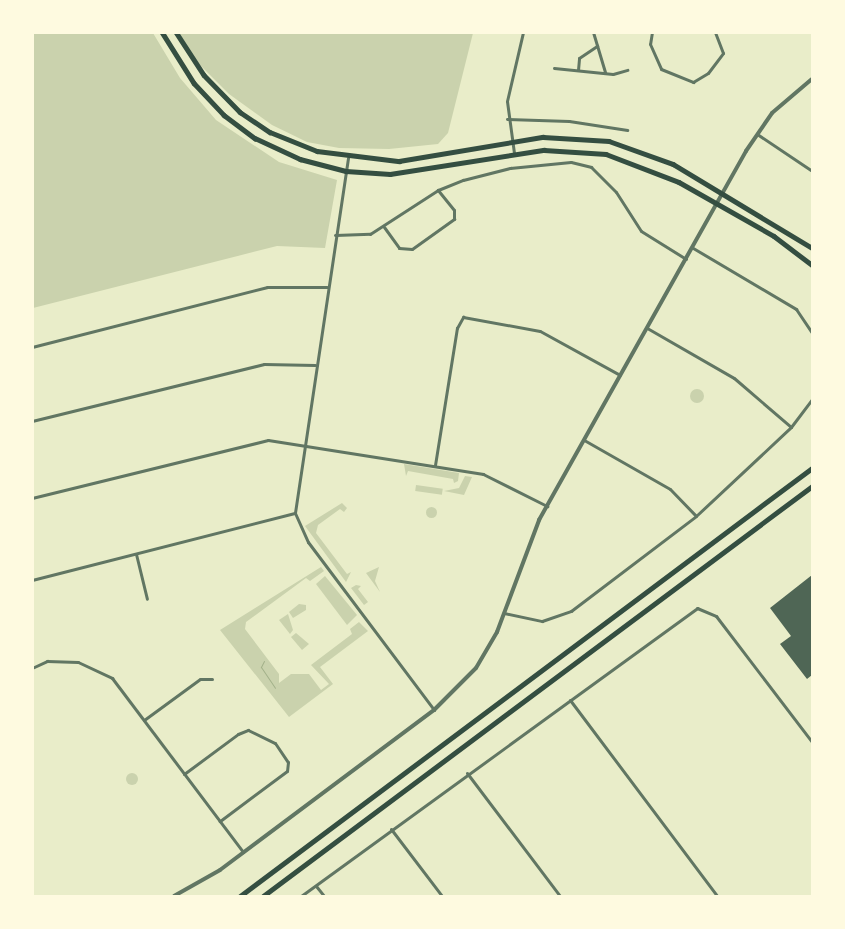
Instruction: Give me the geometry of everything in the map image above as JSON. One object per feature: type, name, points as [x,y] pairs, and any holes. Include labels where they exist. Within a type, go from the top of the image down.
[{"type":"highway","points":[[240,896],[812,468]]},
{"type":"highway","points":[[263,896],[812,486]]},
{"type":"main road","points":[[162,32],[194,83],[240,128],[293,156],[346,171],[409,173],[514,153],[563,149],[617,156],[657,170],[782,241],[812,265]]},
{"type":"main road","points":[[176,32],[204,75],[248,118],[298,144],[348,158],[408,160],[512,141],[574,136],[620,144],[662,159],[723,192],[812,248]]},
{"type":"street","points":[[514,153],[507,119],[510,78],[523,32]]},
{"type":"street","points":[[593,32],[605,72]]},
{"type":"street","points":[[652,32],[650,44],[661,69],[693,82],[720,59],[724,48],[717,34]]},
{"type":"street","points":[[578,70],[579,58],[597,46]]},
{"type":"street","points":[[554,68],[605,72],[627,70]]},
{"type":"street","points":[[174,896],[243,852],[434,710],[476,668],[504,613],[547,506],[723,192],[757,134],[778,106],[812,79]]},
{"type":"street","points":[[507,119],[589,123],[627,130]]},
{"type":"street","points":[[757,134],[812,171]]},
{"type":"street","points":[[348,158],[315,366],[295,513],[308,542],[434,710]]},
{"type":"street","points":[[335,234],[366,235],[384,227],[438,190],[510,168],[571,162],[591,167],[616,192],[641,231],[687,259]]},
{"type":"street","points":[[384,227],[404,250],[427,239],[455,215],[438,190]]},
{"type":"street","points":[[693,248],[796,308],[812,333]]},
{"type":"street","points":[[32,347],[267,287],[327,288]]},
{"type":"street","points":[[435,465],[460,319],[472,317],[540,331],[620,375]]},
{"type":"street","points":[[647,328],[734,378],[791,427]]},
{"type":"street","points":[[32,421],[264,364],[315,366]]},
{"type":"street","points":[[504,613],[542,621],[561,616],[696,516],[791,427],[812,399]]},
{"type":"street","points":[[32,498],[234,446],[268,440],[435,465],[491,476],[547,506]]},
{"type":"street","points":[[584,440],[670,489],[696,516]]},
{"type":"street","points":[[32,580],[295,513]]},
{"type":"street","points":[[136,554],[147,599]]},
{"type":"street","points":[[301,896],[467,773],[692,611],[706,608],[716,616],[812,742]]},
{"type":"street","points":[[32,668],[47,661],[78,662],[112,678],[243,852]]},
{"type":"street","points":[[144,720],[200,679],[212,678]]},
{"type":"street","points":[[570,700],[716,896]]},
{"type":"street","points":[[184,774],[248,730],[275,743],[288,762],[287,772],[220,821]]},
{"type":"street","points":[[467,773],[560,896]]},
{"type":"street","points":[[391,829],[442,896]]},
{"type":"street","points":[[316,886],[324,896]]},
{"type":"green space","points":[[32,33],[153,33],[180,78],[216,120],[279,162],[337,180],[325,248],[277,246],[33,308]]},
{"type":"green space","points":[[179,33],[473,33],[448,133],[438,144],[389,149],[339,148],[307,142],[272,125],[229,94],[197,62]]},
{"type":"green space","points":[[697,389],[702,391],[704,396],[702,401],[697,403],[692,401],[690,396],[692,391]]},
{"type":"green space","points":[[404,464],[459,473],[458,481],[454,483],[453,479],[408,471],[406,476]]},
{"type":"green space","points":[[465,476],[472,477],[464,495],[444,491],[459,488]]},
{"type":"green space","points":[[416,485],[443,489],[442,495],[415,491]]},
{"type":"green space","points":[[342,503],[347,508],[344,512],[340,509],[318,525],[316,533],[347,574],[351,572],[346,582],[305,526]]},
{"type":"green space","points":[[431,506],[437,512],[431,518],[425,512]]},
{"type":"green space","points":[[321,567],[324,571],[310,581],[306,578],[246,622],[245,629],[279,674],[279,683],[291,674],[309,674],[321,690],[329,684],[311,665],[352,634],[350,629],[359,622],[368,631],[320,667],[333,684],[289,717],[220,630]]},
{"type":"green space","points":[[379,567],[375,581],[380,592],[366,573]]},
{"type":"green space","points":[[325,576],[357,615],[347,625],[316,584]]},
{"type":"green space","points":[[356,585],[361,586],[358,589],[368,602],[364,605],[351,588]]},
{"type":"green space","points":[[299,604],[306,605],[306,610],[293,618],[289,612]]},
{"type":"green space","points":[[288,614],[293,630],[290,634],[279,620]]},
{"type":"green space","points":[[296,633],[309,644],[302,650],[291,637]]},
{"type":"green space","points":[[130,773],[134,773],[138,779],[134,785],[130,785],[126,781],[126,777]]},
{"type":"building","points":[[812,575],[812,675],[807,679],[780,644],[791,636],[770,608]]},
{"type":"waterway","points":[[264,661],[261,667],[275,688]]}]
